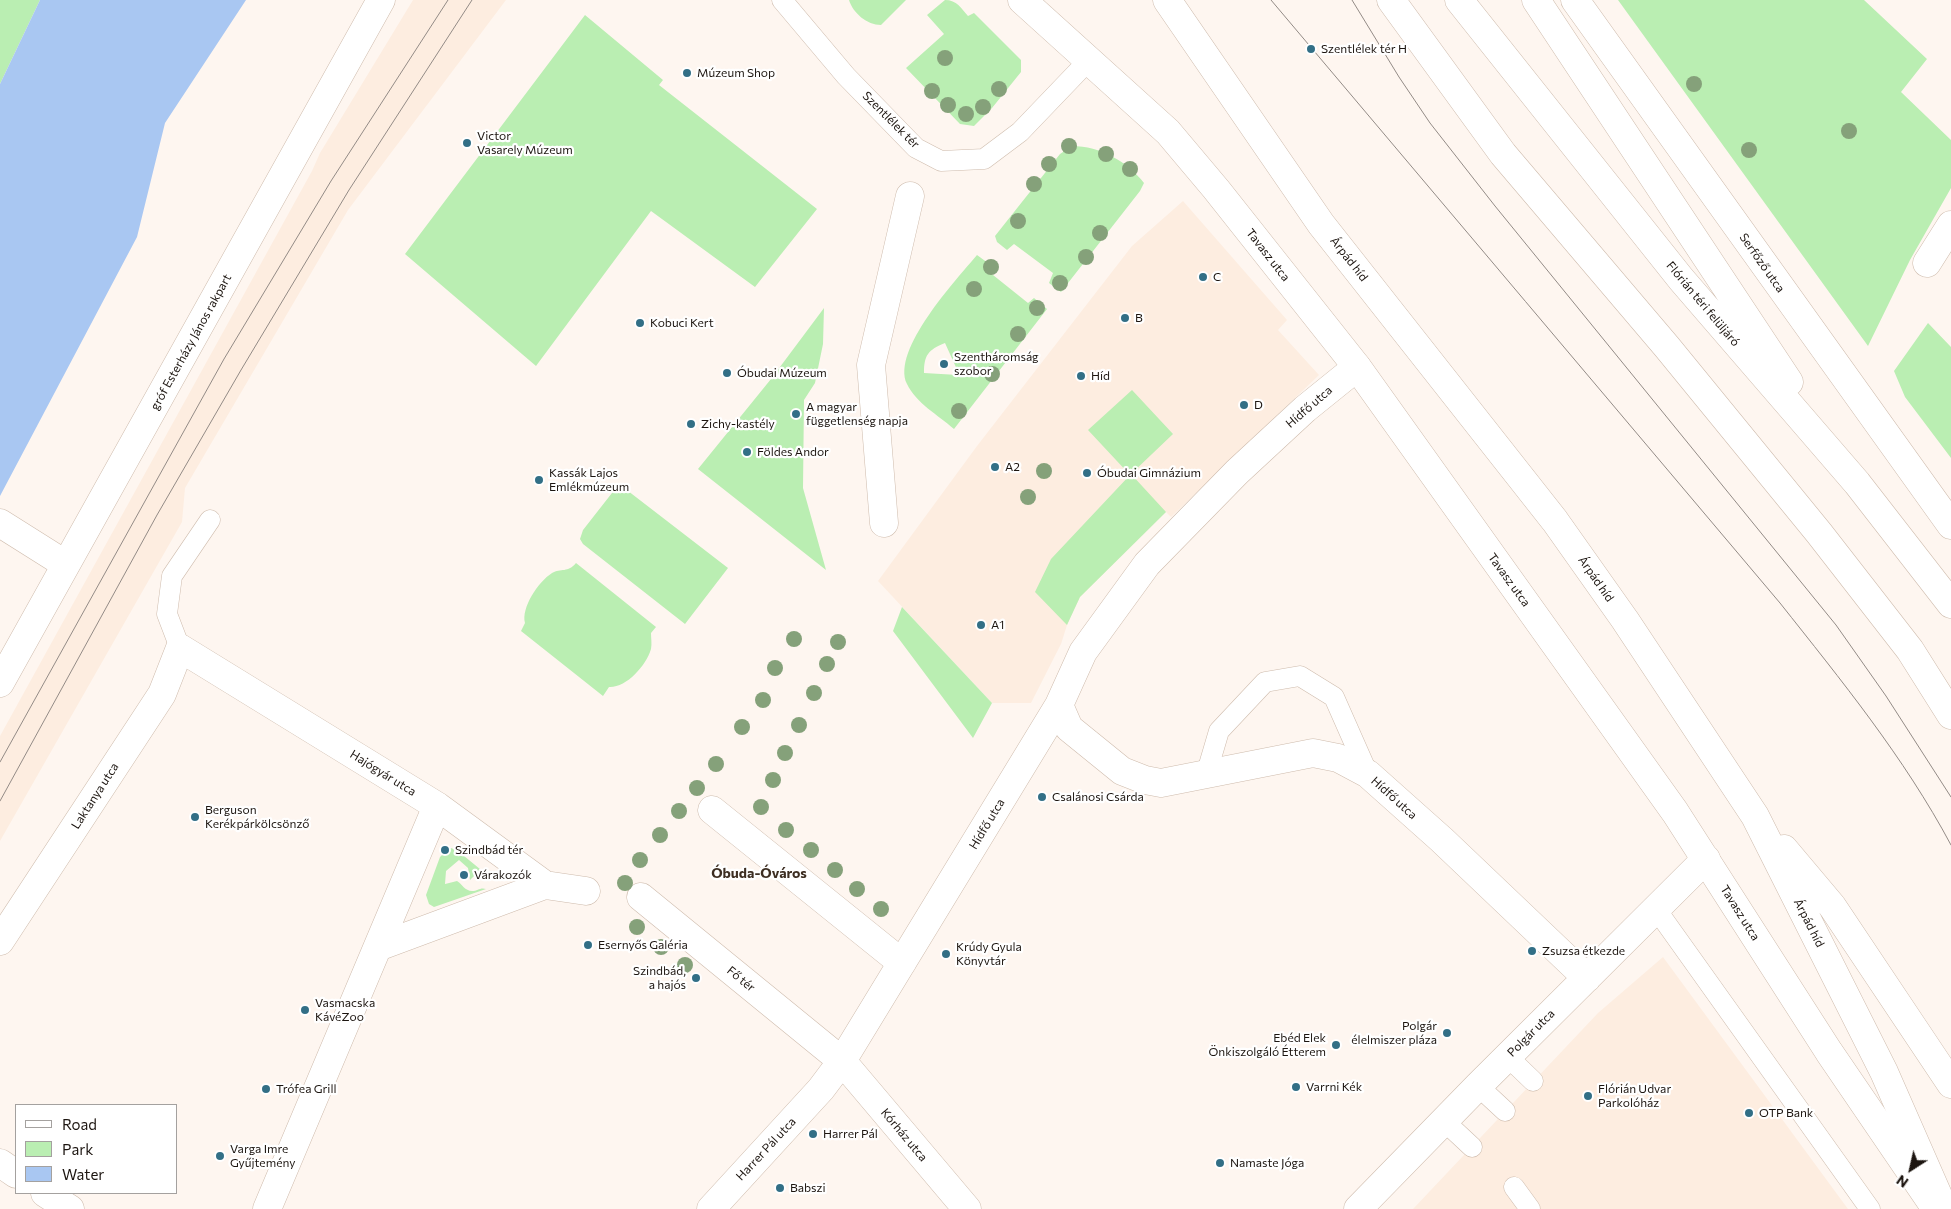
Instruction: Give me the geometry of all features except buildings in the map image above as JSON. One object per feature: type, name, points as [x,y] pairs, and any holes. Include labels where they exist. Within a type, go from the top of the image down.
[{"type":"street","name":"gróf Esterházy János rakpart","points":[[0,683],[381,0]]},
{"type":"street","name":"Tavasz utca","points":[[1022,0],[1168,132],[1216,189],[1357,367],[1669,804],[1829,1052],[1936,1209]]},
{"type":"street","name":"Árpád híd","points":[[1167,0],[1321,224],[1555,521],[1625,620],[1755,816],[1884,1072],[1944,1209]]},
{"type":"street","points":[[1391,0],[1503,154],[1667,347],[1819,533],[1910,650],[1951,715]]},
{"type":"street","name":"Flórián téri felüljáró","points":[[1459,0],[1681,279],[1857,483],[1946,598]]},
{"type":"street","points":[[1536,0],[1857,483]]},
{"type":"street","name":"Serfőző utca","points":[[1575,0],[1951,525]]},
{"type":"street","points":[[884,523],[872,365],[910,196]]},
{"type":"street","points":[[1927,263],[1951,225]]},
{"type":"street","name":"Hídfő utca","points":[[902,964],[1059,705],[1083,652],[1146,564],[1244,466],[1305,409],[1357,367]]},
{"type":"street","points":[[7,528],[65,564]]},
{"type":"street","name":"Hajógyár utca","points":[[180,648],[437,806],[544,885],[586,891]]},
{"type":"street","name":"Laktanya utca","points":[[0,940],[162,694],[180,648]]},
{"type":"street","name":"Hídfő utca","points":[[1059,705],[1069,728],[1122,770],[1145,780],[1161,783],[1313,753],[1338,758],[1368,774],[1442,840],[1587,978]]},
{"type":"street","points":[[267,1209],[437,806]]},
{"type":"street","points":[[712,810],[902,964],[842,1062]]},
{"type":"street","points":[[1755,816],[1832,906],[1951,1084]]},
{"type":"street","name":"Polgár utca","points":[[1358,1209],[1443,1120],[1706,859]]},
{"type":"street","points":[[378,947],[544,885]]},
{"type":"street","name":"Fő tér","points":[[641,898],[842,1062]]},
{"type":"street","name":"Harrer Pál utca","points":[[711,1209],[821,1089],[842,1062]]},
{"type":"street","name":"Kórház utca","points":[[842,1062],[966,1209]]},
{"type":"street","points":[[0,1163],[15,1173]]},
{"type":"street","points":[[48,1194],[70,1209]]},
{"type":"lane","name":"Szentlélek tér","points":[[782,0],[840,69],[916,148],[941,161],[984,159],[1020,132],[1089,60]]},
{"type":"lane","points":[[180,648],[167,614],[172,576],[210,520]]},
{"type":"lane","points":[[1206,774],[1219,731],[1265,682],[1300,676],[1334,697],[1368,774]]},
{"type":"lane","points":[[1656,909],[1870,1209]]},
{"type":"lane","points":[[1508,1056],[1533,1081]]},
{"type":"lane","points":[[1478,1086],[1505,1112]]},
{"type":"lane","points":[[1443,1120],[1472,1147]]},
{"type":"lane","points":[[1514,1187],[1530,1209]]},
{"type":"shaded area","points":[[413,0],[506,0],[348,210],[185,488],[182,522],[0,841],[0,736],[312,171],[320,153]]},
{"type":"shaded area","name":"Óbudai Gimnázium","points":[[1183,201],[1287,320],[1278,330],[1319,375],[1171,517],[1166,512],[1080,597],[1067,625],[1061,644],[1031,703],[992,703],[878,581],[977,446],[1132,246]]},
{"type":"shaded area","points":[[1663,957],[1848,1209],[1413,1209],[1598,1013]]},
{"type":"green space","points":[[0,0],[40,0],[0,84]]},
{"type":"green space","points":[[849,0],[906,0],[881,25],[866,21],[857,14]]},
{"type":"green space","points":[[945,0],[956,3],[968,16],[974,13],[1021,60],[1021,72],[992,108],[974,126],[960,124],[906,68],[944,34],[927,15]]},
{"type":"green space","points":[[1618,0],[1864,0],[1927,59],[1901,92],[1951,140],[1951,188],[1910,260],[1868,346]]},
{"type":"green space","points":[[585,15],[663,80],[659,85],[817,209],[755,287],[651,211],[536,366],[405,254]]},
{"type":"green space","points":[[1072,146],[1103,152],[1130,168],[1144,183],[1140,191],[1061,292],[1049,283],[1053,273],[1014,244],[1007,250],[997,242],[995,236],[1060,154]]},
{"type":"green space","points":[[977,255],[992,266],[988,271],[1028,303],[1034,298],[1047,309],[954,429],[911,391],[907,384],[905,370],[908,353],[928,316]],"holes":[[[945,343],[959,374],[924,373],[926,357],[935,348]]]},
{"type":"green space","points":[[824,308],[823,344],[815,383],[804,400],[803,488],[826,570],[698,469],[771,379]]},
{"type":"green space","points":[[1928,323],[1951,347],[1951,458],[1905,397],[1894,371]]},
{"type":"green space","points":[[1132,390],[1173,434],[1131,474],[1166,512],[1080,597],[1067,625],[1035,592],[1051,559],[1130,475],[1088,430]]},
{"type":"green space","points":[[619,484],[728,568],[685,624],[583,544],[580,539],[583,530]]},
{"type":"green space","points":[[576,563],[656,627],[651,633],[651,649],[640,669],[622,684],[609,687],[603,696],[521,631],[525,623],[524,617],[528,603],[541,582],[552,573],[570,568]]},
{"type":"green space","points":[[902,607],[992,703],[973,738],[893,631]]},
{"type":"green space","points":[[451,848],[458,851],[486,874],[489,879],[475,875],[470,880],[468,868],[459,860],[446,871],[445,884],[457,881],[470,891],[486,889],[434,907],[429,904],[426,895],[440,857]]},
{"type":"water","points":[[40,0],[246,0],[165,123],[137,237],[0,496],[0,84]]},
{"type":"tram line","points":[[0,762],[224,359],[331,181],[448,0]]},
{"type":"tram line","points":[[0,801],[157,515],[241,370],[349,190],[472,0]]},
{"type":"tram line","points":[[1271,0],[1780,603],[1871,720],[1933,812],[1951,845]]},
{"type":"tram line","points":[[1352,0],[1399,77],[1430,123],[1495,206],[1836,625],[1886,696],[1951,797]]},
{"type":"place","name":"Szentlélek tér H","points":[[1311,49]]},
{"type":"place","name":"Múzeum Shop","points":[[687,73]]},
{"type":"place","name":"Victor Vasarely Múzeum","points":[[467,143]]},
{"type":"place","name":"C","points":[[1203,277]]},
{"type":"place","name":"B","points":[[1125,318]]},
{"type":"place","name":"Kobuci Kert","points":[[640,323]]},
{"type":"place","name":"Szentháromság szobor","points":[[944,364]]},
{"type":"place","name":"Óbudai Múzeum","points":[[727,373]]},
{"type":"place","name":"Híd","points":[[1081,376]]},
{"type":"place","name":"D","points":[[1244,405]]},
{"type":"place","name":"A magyar függetlenség napja","points":[[796,414]]},
{"type":"place","name":"Zichy-kastély","points":[[691,424]]},
{"type":"place","name":"Földes Andor","points":[[747,452]]},
{"type":"place","name":"A2","points":[[995,467]]},
{"type":"place","name":"Óbudai Gimnázium","points":[[1087,473]]},
{"type":"place","name":"Kassák Lajos Emlékmúzeum","points":[[539,480]]},
{"type":"place","name":"A1","points":[[981,625]]},
{"type":"place","name":"Csalánosi Csárda","points":[[1042,797]]},
{"type":"place","name":"Berguson Kerékpárkölcsönző","points":[[195,817]]},
{"type":"place","name":"Szindbád tér","points":[[445,850]]},
{"type":"place","name":"Várakozók","points":[[464,875]]},
{"type":"place","name":"Esernyős Galéria","points":[[588,945]]},
{"type":"place","name":"Zsuzsa étkezde","points":[[1532,951]]},
{"type":"place","name":"Krúdy Gyula Könyvtár","points":[[946,954]]},
{"type":"place","name":"Szindbád, a hajós","points":[[696,978]]},
{"type":"place","name":"Vasmacska KávéZoo","points":[[305,1010]]},
{"type":"place","name":"Polgár élelmiszer pláza","points":[[1447,1033]]},
{"type":"place","name":"Ebéd Elek Önkiszolgáló Étterem","points":[[1336,1045]]},
{"type":"place","name":"Varrni Kék","points":[[1296,1087]]},
{"type":"place","name":"Trófea Grill","points":[[266,1089]]},
{"type":"place","name":"Flórián Udvar Parkolóház","points":[[1588,1096]]},
{"type":"place","name":"OTP Bank","points":[[1749,1113]]},
{"type":"place","name":"Harrer Pál","points":[[813,1134]]},
{"type":"place","name":"Varga Imre Gyűjtemény","points":[[220,1156]]},
{"type":"place","name":"Namaste Jóga","points":[[1220,1163]]},
{"type":"place","name":"Babszi","points":[[780,1188]]},
{"type":"district","name":"Óbuda-Óváros","points":[[759,873]]}]
